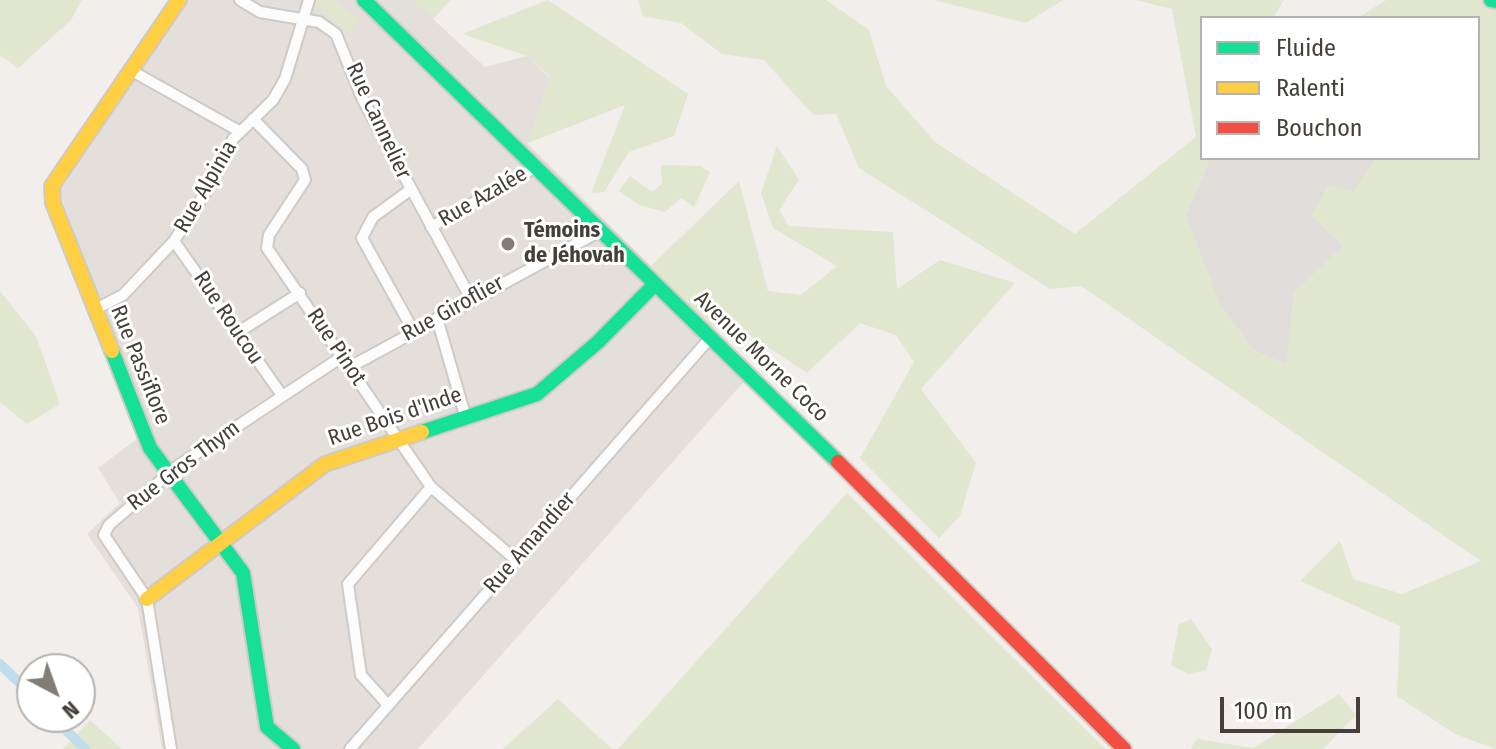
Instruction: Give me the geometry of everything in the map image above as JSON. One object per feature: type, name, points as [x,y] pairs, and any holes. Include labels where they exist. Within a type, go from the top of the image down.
[{"type":"street","name":"Rue Passiflore","points":[[179,0],[52,186],[53,203],[150,448],[243,573],[257,679],[267,727],[293,749]]},
{"type":"street","name":"Rue Cannelier","points":[[240,0],[260,12],[319,22],[336,34],[363,100],[471,299]]},
{"type":"street","name":"Rue Alpinia","points":[[94,310],[123,295],[174,241],[239,131],[273,100],[285,79],[309,0]]},
{"type":"street","name":"Avenue Morne Coco","points":[[364,0],[1124,749]]},
{"type":"street","points":[[132,71],[239,131]]},
{"type":"street","name":"Rue Pinot","points":[[253,119],[302,169],[305,180],[269,235],[267,248],[431,487],[516,560]]},
{"type":"street","name":"Rue Azalée","points":[[431,227],[536,167]]},
{"type":"street","points":[[410,190],[373,217],[362,238],[413,330]]},
{"type":"street","name":"Rue Giroflier","points":[[350,367],[600,231]]},
{"type":"street","name":"Rue Roucou","points":[[174,241],[240,331],[281,394]]},
{"type":"street","name":"Rue Bois d'Inde","points":[[147,599],[325,464],[465,415],[537,394],[556,381],[655,284]]},
{"type":"street","points":[[240,331],[300,293]]},
{"type":"street","points":[[437,318],[465,415]]},
{"type":"street","name":"Rue Amandier","points":[[350,749],[710,338]]},
{"type":"street","name":"Rue Gros Thym","points":[[171,749],[147,599],[104,535],[109,525],[170,472],[281,394],[343,356]]},
{"type":"street","points":[[388,705],[361,675],[348,584],[431,487]]},
{"type":"shaded area","points":[[188,0],[450,0],[433,19],[485,67],[527,56],[550,78],[528,144],[755,369],[418,749],[162,749],[138,608],[87,534],[120,503],[98,468],[149,430],[59,192]]},
{"type":"shaded area","points":[[375,0],[406,0],[429,20],[416,36]]},
{"type":"shaded area","points":[[1209,160],[1375,160],[1354,191],[1311,215],[1344,246],[1294,293],[1287,365],[1254,351],[1219,303],[1186,215]]},
{"type":"shaded area","points":[[200,221],[215,236],[198,251],[186,238]]},
{"type":"green space","points":[[0,0],[82,0],[71,20],[18,68],[0,55]]},
{"type":"green space","points":[[316,0],[335,0],[360,22],[347,34],[318,8],[314,3]]},
{"type":"green space","points":[[412,0],[450,0],[433,19]]},
{"type":"green space","points":[[548,0],[688,94],[674,136],[629,152],[604,192],[591,193],[625,105],[528,143],[550,77],[527,56],[462,34]]},
{"type":"green space","points":[[638,0],[826,0],[869,30],[886,86],[935,142],[1075,234],[1196,137],[1172,9],[1136,0],[1284,0],[1274,16],[1200,16],[1200,160],[1209,160],[1186,215],[1219,303],[1254,351],[1286,365],[1294,293],[1344,246],[1311,215],[1329,185],[1354,191],[1375,160],[1480,160],[1480,16],[1361,16],[1386,0],[1496,0],[1496,749],[1455,734],[1397,696],[1400,626],[1300,581],[1340,541],[1353,579],[1402,594],[1481,561],[1081,286],[1050,289],[859,168],[836,114],[813,115],[764,60],[722,54],[681,23],[643,16]]},
{"type":"green space","points":[[933,0],[1063,0],[1026,23]]},
{"type":"green space","points":[[777,146],[799,180],[779,210],[789,226],[893,232],[897,289],[940,260],[1015,283],[921,389],[976,463],[960,516],[939,538],[860,458],[914,362],[896,335],[860,323],[807,373],[734,325],[713,328],[651,266],[739,181],[768,291],[801,295],[837,266],[773,228],[761,193]]},
{"type":"green space","points":[[661,165],[700,166],[710,172],[694,207],[681,198],[665,212],[639,205],[619,191],[630,176],[652,192],[662,184]]},
{"type":"green space","points":[[0,291],[36,336],[60,404],[27,424],[0,402]]},
{"type":"green space","points":[[847,493],[1105,749],[618,749]]},
{"type":"green space","points":[[1191,619],[1212,649],[1206,670],[1188,674],[1171,665],[1179,624]]},
{"type":"green space","points":[[1339,694],[1356,715],[1323,749],[1191,749],[1197,739],[1253,748]]},
{"type":"green space","points":[[558,699],[612,749],[503,749]]},
{"type":"green space","points":[[96,725],[122,749],[63,749],[78,733],[96,733]]},
{"type":"waterway","points":[[0,664],[16,680]]},
{"type":"waterway","points":[[69,733],[85,749]]},
{"type":"traffic: fast","points":[[364,0],[838,462]]},
{"type":"traffic: fast","points":[[1491,0],[1496,1]]},
{"type":"traffic: fast","points":[[422,432],[537,394],[598,342],[655,284]]},
{"type":"traffic: fast","points":[[112,351],[150,448],[243,573],[267,727],[293,749]]},
{"type":"traffic: slow","points":[[112,351],[53,203],[52,186],[179,0]]},
{"type":"traffic: slow","points":[[147,599],[325,464],[422,432]]},
{"type":"traffic: jam","points":[[838,462],[1124,749]]},
{"type":"place","name":"Témoins de Jéhovah","points":[[508,244]]}]
